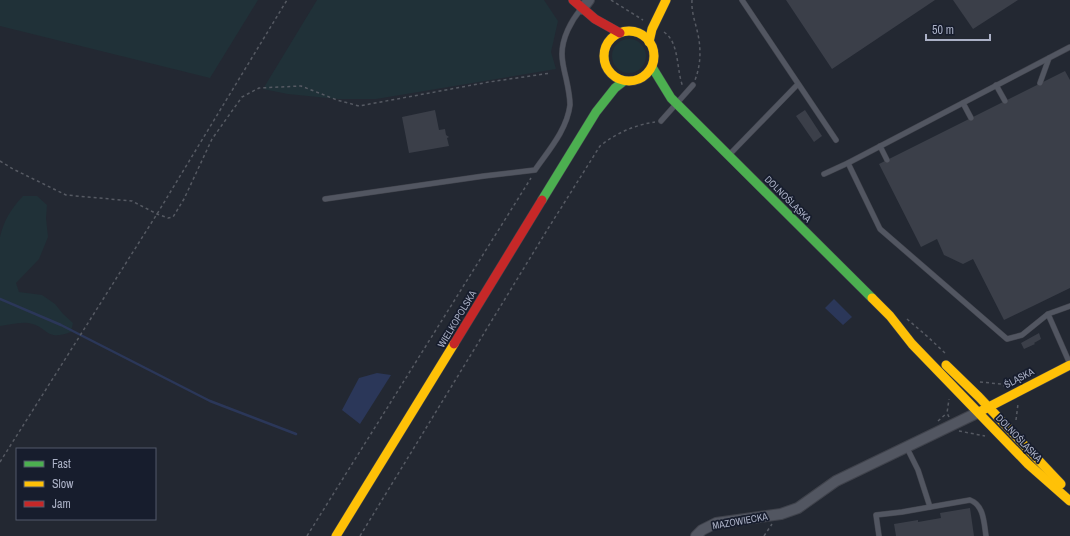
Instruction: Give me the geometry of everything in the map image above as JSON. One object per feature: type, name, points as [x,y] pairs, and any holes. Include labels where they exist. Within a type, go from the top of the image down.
[{"type":"main road","points":[[573,0],[583,10],[610,29],[620,33]]},
{"type":"main road","points":[[634,32],[645,23],[661,0]]},
{"type":"main road","points":[[649,42],[652,29],[666,0]]},
{"type":"main road","points":[[583,10],[602,37],[605,52],[604,59],[609,70],[616,78],[624,81],[647,82],[647,73],[652,67],[654,60],[654,53],[649,42],[642,35],[629,31],[620,33],[612,38],[602,37]]},
{"type":"main road","name":"DOLNOŚLĄSKA","points":[[652,67],[674,101]]},
{"type":"main road","name":"WIELKOPOLSKA","points":[[596,112],[609,70]]},
{"type":"main road","name":"WIELKOPOLSKA","points":[[336,536],[596,112],[615,88],[624,81]]},
{"type":"main road","name":"DOLNOŚLĄSKA","points":[[647,82],[674,101],[890,316],[912,344],[1028,464],[1070,501]]},
{"type":"main road","name":"DOLNOŚLĄSKA","points":[[890,316],[910,331],[989,407],[1054,475],[1070,495]]},
{"type":"main road","name":"ŚLĄSKA","points":[[979,412],[1070,364]]},
{"type":"street","points":[[583,10],[589,0]]},
{"type":"street","points":[[907,448],[979,412]]},
{"type":"street","name":"MAZOWIECKA","points":[[696,536],[702,530],[716,523],[787,513],[798,508],[836,481],[907,448]]},
{"type":"lane","points":[[742,0],[836,140]]},
{"type":"lane","points":[[325,199],[535,170],[557,138],[564,126],[568,114],[570,105],[563,64],[563,45],[569,27],[574,18],[583,10]]},
{"type":"lane","points":[[824,174],[848,163],[1070,47]]},
{"type":"lane","points":[[1040,83],[1049,58]]},
{"type":"lane","points":[[729,156],[798,84]]},
{"type":"lane","points":[[661,121],[674,101],[693,85]]},
{"type":"lane","points":[[996,85],[1005,101]]},
{"type":"lane","points":[[963,103],[971,118]]},
{"type":"lane","points":[[880,146],[887,160]]},
{"type":"lane","points":[[848,163],[880,229],[1008,339],[1022,335],[1048,314],[1070,306]]},
{"type":"lane","points":[[1048,314],[1070,364]]},
{"type":"lane","points":[[907,448],[918,470],[930,507]]},
{"type":"lane","points":[[879,536],[876,515],[970,500],[980,506],[986,536]]},
{"type":"path","points":[[0,462],[157,214],[287,0]]},
{"type":"path","points":[[692,0],[691,7],[699,39],[700,52],[699,68],[693,85]]},
{"type":"path","points":[[0,161],[66,195],[132,201],[168,218],[173,217],[184,199],[212,139],[242,97],[259,88],[301,86],[337,100],[359,106],[489,82],[551,73]]},
{"type":"path","points":[[360,536],[600,146],[611,136],[642,124],[661,121]]},
{"type":"path","points":[[307,536],[518,200],[535,170]]},
{"type":"path","points":[[906,318],[950,358]]},
{"type":"path","points":[[976,381],[1000,384],[1008,388],[1018,404],[1016,416],[1017,424]]},
{"type":"path","points":[[938,421],[947,413]]},
{"type":"shaded area","points":[[0,0],[258,0],[210,78],[0,26]]},
{"type":"shaded area","points":[[317,0],[544,0],[558,21],[551,52],[556,69],[376,99],[338,99],[288,94],[263,89]]},
{"type":"shaded area","points":[[629,39],[635,40],[641,44],[645,50],[645,62],[641,68],[635,72],[629,73],[623,72],[617,68],[613,62],[612,56],[613,50],[617,44],[623,40]]},
{"type":"shaded area","points":[[23,196],[37,196],[47,205],[46,218],[48,237],[39,259],[16,283],[19,292],[42,295],[55,304],[73,323],[71,332],[62,335],[51,334],[40,327],[28,323],[0,326],[0,237],[8,215]]},
{"type":"water","points":[[834,299],[852,317],[843,325],[825,308]]},
{"type":"water","points":[[377,373],[391,375],[360,424],[342,410],[359,378]]},
{"type":"building","points":[[786,0],[935,0],[832,69]]},
{"type":"building","points":[[953,0],[1018,0],[973,29]]},
{"type":"building","points":[[1065,71],[1070,80],[1070,288],[1004,320],[973,259],[963,264],[944,255],[937,239],[921,247],[879,164]]},
{"type":"building","points":[[435,110],[439,130],[445,129],[446,135],[449,137],[447,138],[449,146],[409,153],[402,117]]},
{"type":"building","points":[[805,110],[822,136],[814,142],[796,116]]},
{"type":"building","points":[[1039,333],[1041,339],[1034,343],[1035,344],[1024,349],[1021,343]]},
{"type":"building","points":[[970,508],[974,536],[896,536],[894,524],[941,518],[940,513]]},
{"type":"waterway","points":[[0,299],[61,325],[210,401],[296,434]]},
{"type":"traffic: fast","points":[[652,67],[671,98],[872,298]]},
{"type":"traffic: fast","points":[[542,200],[596,112],[615,88],[624,81]]},
{"type":"traffic: slow","points":[[649,42],[652,29],[666,0]]},
{"type":"traffic: slow","points":[[629,31],[643,35],[650,42],[654,56],[650,70],[643,77],[629,81],[615,77],[608,70],[604,56],[608,42],[615,35],[629,31]]},
{"type":"traffic: slow","points":[[872,298],[890,316],[912,344],[1028,464],[1070,501]]},
{"type":"traffic: slow","points":[[336,536],[454,344]]},
{"type":"traffic: slow","points":[[946,365],[979,397],[1061,484]]},
{"type":"traffic: slow","points":[[981,411],[1070,365]]},
{"type":"traffic: jam","points":[[573,0],[595,19],[620,33]]},
{"type":"traffic: jam","points":[[454,344],[542,200]]}]
